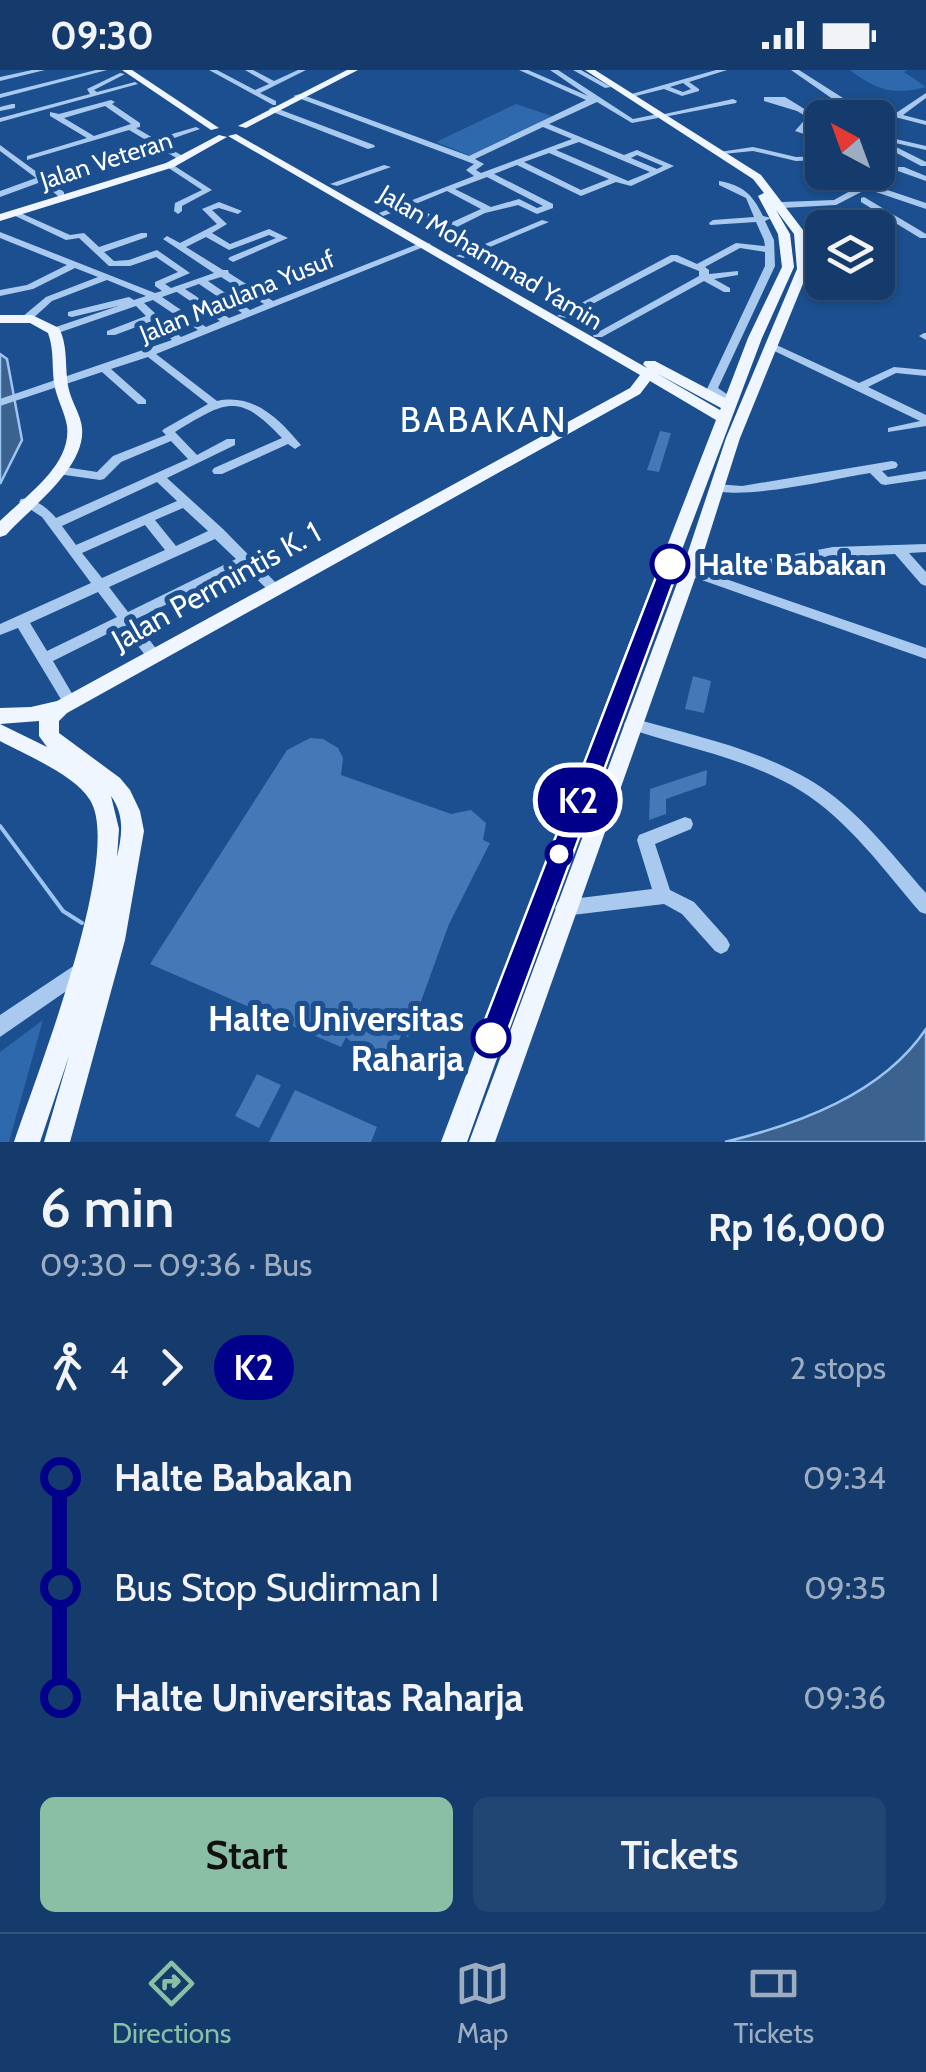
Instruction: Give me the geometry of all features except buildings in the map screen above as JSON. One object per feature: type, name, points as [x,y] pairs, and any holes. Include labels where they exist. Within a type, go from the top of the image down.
[{"type":"main road","points":[[142,70],[228,130]]},
{"type":"main road","name":"Jalan Veteran","points":[[4,214],[174,161],[343,70]]},
{"type":"main road","name":"Jalan Veteran","points":[[273,106],[354,70]]},
{"type":"main road","points":[[482,1142],[716,488],[770,344],[804,270],[800,234],[773,214],[722,158],[586,70]]},
{"type":"main road","points":[[124,72],[228,130]]},
{"type":"main road","points":[[454,1142],[580,795],[689,570],[729,409],[789,257],[757,177],[632,95],[609,85]]},
{"type":"main road","name":"Jalan Mohammad Yamin","points":[[228,130],[334,184],[598,336],[649,376]]},
{"type":"main road","name":"Jalan Mohammad Yamin","points":[[228,130],[649,376],[729,409]]},
{"type":"main road","name":"Jalan Veteran","points":[[4,214],[124,177]]},
{"type":"main road","points":[[0,320],[40,321],[54,331],[60,348],[61,384],[75,430],[70,450],[58,470],[0,531]]},
{"type":"main road","name":"Jalan Permintis K. 1","points":[[0,716],[31,715],[66,704],[455,488],[502,466],[634,391],[649,376]]},
{"type":"main road","points":[[57,1142],[114,940],[133,831],[132,818],[113,783],[50,736],[49,718],[66,704]]},
{"type":"main road","points":[[3,738],[90,785],[103,802],[108,854],[82,970],[27,1142]]},
{"type":"street","points":[[0,80],[13,73],[42,70]]},
{"type":"street","points":[[58,70],[70,79]]},
{"type":"street","points":[[0,96],[70,79],[83,72],[104,70]]},
{"type":"street","points":[[212,70],[273,106],[371,148]]},
{"type":"street","points":[[248,70],[274,84]]},
{"type":"street","points":[[283,70],[293,75]]},
{"type":"street","points":[[255,93],[303,70]]},
{"type":"street","points":[[522,70],[545,77],[632,121],[734,101]]},
{"type":"street","points":[[632,95],[724,70]]},
{"type":"street","points":[[798,70],[840,100],[926,121]]},
{"type":"street","points":[[545,77],[554,71],[592,101]]},
{"type":"street","points":[[96,95],[88,90],[94,84],[124,72]]},
{"type":"street","points":[[13,73],[35,88]]},
{"type":"street","points":[[667,88],[682,94],[698,90],[685,82]]},
{"type":"street","points":[[52,113],[135,84]]},
{"type":"street","points":[[297,96],[475,168],[550,206],[537,211],[519,202],[446,228]]},
{"type":"street","points":[[897,115],[926,96]]},
{"type":"street","points":[[0,120],[116,100]]},
{"type":"street","points":[[33,101],[93,139]]},
{"type":"street","points":[[383,213],[447,188],[542,124],[592,101]]},
{"type":"street","points":[[30,158],[137,124],[106,103]]},
{"type":"street","points":[[0,109],[12,106]]},
{"type":"street","points":[[798,109],[805,112]]},
{"type":"street","points":[[542,124],[623,158],[637,152],[670,166],[628,184],[549,150]]},
{"type":"street","points":[[131,128],[154,142],[208,190],[178,205],[178,211]]},
{"type":"street","points":[[154,142],[196,129]]},
{"type":"street","points":[[434,193],[429,188],[475,168],[517,162],[580,138]]},
{"type":"street","points":[[895,140],[926,148]]},
{"type":"street","points":[[895,140],[925,162]]},
{"type":"street","points":[[560,146],[587,157]]},
{"type":"street","points":[[0,147],[60,194]]},
{"type":"street","points":[[723,152],[753,149],[805,158]]},
{"type":"street","points":[[0,161],[13,157]]},
{"type":"street","points":[[517,162],[581,193],[615,179]]},
{"type":"street","points":[[925,162],[904,170],[926,179]]},
{"type":"street","points":[[334,184],[387,167]]},
{"type":"street","points":[[0,193],[42,180]]},
{"type":"street","points":[[722,183],[757,197]]},
{"type":"street","points":[[447,188],[486,211]]},
{"type":"street","points":[[713,222],[836,202],[859,190]]},
{"type":"street","points":[[882,190],[926,206]]},
{"type":"street","points":[[864,200],[924,236],[920,242],[926,248]]},
{"type":"street","points":[[405,204],[460,240]]},
{"type":"street","points":[[178,247],[224,223],[205,210],[216,205],[238,211]]},
{"type":"street","points":[[4,214],[69,238],[81,235],[115,265],[157,252],[185,274],[158,284],[226,321]]},
{"type":"street","points":[[729,409],[712,389],[771,253],[773,214]]},
{"type":"street","points":[[461,256],[545,222]]},
{"type":"street","points":[[214,252],[269,232],[284,238],[233,259]]},
{"type":"street","points":[[208,234],[229,246]]},
{"type":"street","points":[[0,235],[154,296],[204,330]]},
{"type":"street","points":[[100,250],[144,235]]},
{"type":"street","points":[[167,239],[202,264],[226,272],[271,304]]},
{"type":"street","points":[[0,251],[18,243]]},
{"type":"street","name":"Jalan Maulana Yusuf","points":[[39,391],[426,244]]},
{"type":"street","points":[[598,336],[739,245],[789,257]]},
{"type":"street","points":[[562,316],[674,257],[727,290]]},
{"type":"street","points":[[717,257],[734,273]]},
{"type":"street","points":[[0,294],[30,287],[72,266]]},
{"type":"street","points":[[72,314],[154,296],[226,272]]},
{"type":"street","points":[[701,272],[734,273],[759,283]]},
{"type":"street","points":[[26,319],[107,277]]},
{"type":"street","points":[[201,281],[248,313]]},
{"type":"street","points":[[30,287],[53,302]]},
{"type":"street","points":[[54,331],[154,296]]},
{"type":"street","points":[[138,303],[178,340]]},
{"type":"street","points":[[746,314],[765,318]]},
{"type":"street","points":[[111,333],[154,317]]},
{"type":"street","points":[[735,342],[753,346]]},
{"type":"street","points":[[770,344],[862,386],[926,421]]},
{"type":"street","points":[[148,352],[218,406]]},
{"type":"street","points":[[104,368],[142,402]]},
{"type":"street","points":[[862,386],[894,370],[926,373]]},
{"type":"street","points":[[0,403],[39,391]]},
{"type":"street","points":[[196,460],[172,437],[170,429],[241,399],[292,442],[218,471]]},
{"type":"street","points":[[892,430],[926,421]]},
{"type":"street","points":[[58,470],[100,476],[117,459],[172,437]]},
{"type":"street","points":[[54,524],[232,442]]},
{"type":"street","points":[[716,488],[742,490],[892,464]]},
{"type":"street","points":[[872,468],[886,481],[926,476]]},
{"type":"street","points":[[159,477],[274,588]]},
{"type":"street","points":[[26,502],[54,524],[154,655]]},
{"type":"street","points":[[74,552],[183,503]]},
{"type":"street","points":[[147,519],[174,552]]},
{"type":"street","points":[[0,630],[218,532]]},
{"type":"street","points":[[689,570],[832,552],[926,548]]},
{"type":"street","points":[[899,550],[926,580]]},
{"type":"street","points":[[45,658],[246,560]]},
{"type":"street","points":[[689,570],[926,654]]},
{"type":"street","points":[[22,622],[45,658],[66,704]]},
{"type":"street","points":[[632,724],[737,756],[806,786],[857,828],[926,906]]},
{"type":"street","points":[[663,896],[660,873],[645,840],[685,824]]},
{"type":"street","points":[[564,908],[663,896],[688,908],[722,945]]},
{"type":"street","points":[[0,1026],[82,970]]},
{"type":"shaded area","points":[[850,70],[908,70],[904,72],[926,87],[886,89]]},
{"type":"shaded area","points":[[516,104],[552,116],[470,156],[436,142]]},
{"type":"shaded area","points":[[0,354],[7,359],[22,440],[0,484]]},
{"type":"shaded area","points":[[43,1020],[9,1142],[0,1142],[0,1052]]},
{"type":"shaded area","points":[[926,1029],[926,1142],[725,1142],[810,1115],[863,1089],[908,1052]]},
{"type":"waterway","points":[[0,826],[63,911],[82,923]]},
{"type":"bus line","name":"K2","points":[[491,1038],[670,564]]},
{"type":"place","name":"Halte Babakan","points":[[670,564]]},
{"type":"place","name":"Halte Universitas Raharja","points":[[491,1038]]},
{"type":"district","name":"BABAKAN","points":[[484,419]]}]
